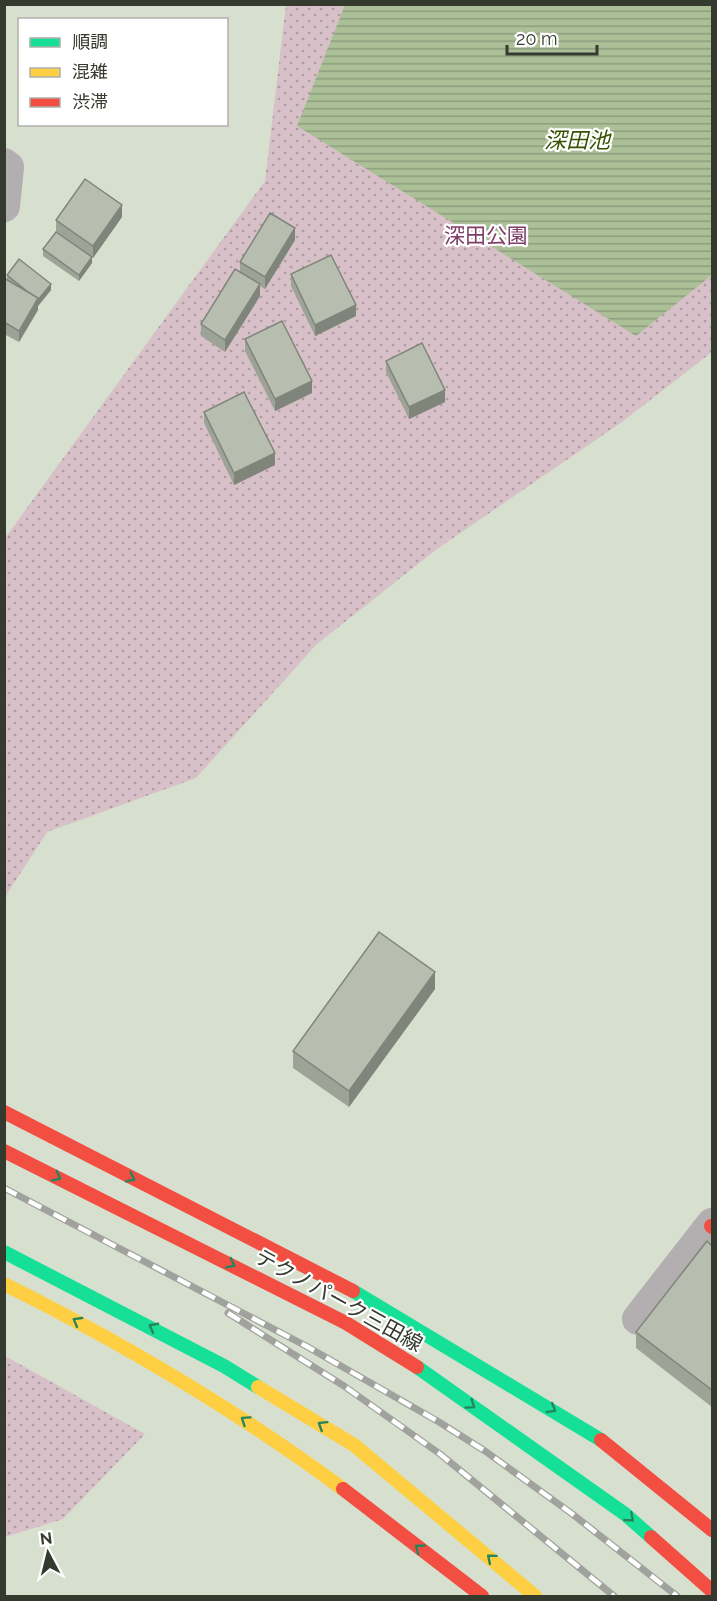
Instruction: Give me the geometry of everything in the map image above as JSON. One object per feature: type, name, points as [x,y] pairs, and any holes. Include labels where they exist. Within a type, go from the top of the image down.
[{"type":"main road","points":[[4,1112],[328,1276],[440,1341],[598,1438],[712,1530]]},
{"type":"main road","name":"テクノパーク三田線","points":[[4,1151],[326,1313],[395,1351],[625,1514],[712,1591]]},
{"type":"main road","points":[[4,1252],[224,1366],[354,1445],[535,1596]]},
{"type":"main road","points":[[4,1284],[53,1307],[218,1402],[330,1479],[482,1596]]},
{"type":"main road","points":[[395,1351],[469,1387]]},
{"type":"main road","points":[[354,1445],[430,1527]]},
{"type":"main road","points":[[476,1573],[499,1596]]},
{"type":"street","points":[[4,164],[8,167],[4,206]]},
{"type":"street","points":[[638,1319],[712,1226]]},
{"type":"green space","name":"深田公園","points":[[286,5],[712,5],[712,352],[622,422],[437,549],[317,644],[196,778],[47,832],[7,894],[5,904],[5,538],[265,181]]},
{"type":"green space","points":[[5,1356],[145,1434],[63,1519],[5,1537]]},
{"type":"water","name":"深田池","points":[[345,5],[712,5],[712,275],[636,336],[297,126]]},
{"type":"building","points":[[85,179],[122,205],[93,246],[56,220]]},
{"type":"building","points":[[270,213],[295,228],[265,277],[240,262]]},
{"type":"building","points":[[56,232],[92,257],[79,275],[43,249]]},
{"type":"building","points":[[331,255],[356,305],[315,325],[291,274]]},
{"type":"building","points":[[19,259],[51,284],[38,300],[7,275]]},
{"type":"building","points":[[235,269],[260,284],[225,340],[201,324]]},
{"type":"building","points":[[4,278],[38,298],[19,331],[4,322]]},
{"type":"building","points":[[282,321],[312,381],[275,399],[245,339]]},
{"type":"building","points":[[422,343],[445,390],[409,407],[386,361]]},
{"type":"building","points":[[244,392],[275,453],[234,473],[204,412]]},
{"type":"building","points":[[379,932],[435,972],[349,1091],[293,1051]]},
{"type":"building","points":[[707,1241],[712,1246],[712,1390],[636,1332]]},
{"type":"railway","points":[[4,1188],[306,1346],[439,1422],[485,1451],[571,1513],[677,1596]]},
{"type":"railway","points":[[228,1313],[344,1386],[440,1454],[614,1596]]},
{"type":"traffic: fast","points":[[4,1252],[224,1366],[258,1387]]},
{"type":"traffic: fast","points":[[353,1291],[601,1440]]},
{"type":"traffic: fast","points":[[417,1367],[625,1514],[651,1537]]},
{"type":"traffic: slow","points":[[4,1284],[178,1379],[262,1432],[343,1489]]},
{"type":"traffic: slow","points":[[258,1387],[354,1445],[535,1596]]},
{"type":"traffic: jam","points":[[4,1112],[353,1291]]},
{"type":"traffic: jam","points":[[4,1151],[346,1323],[417,1367]]},
{"type":"traffic: jam","points":[[601,1440],[712,1530]]},
{"type":"traffic: jam","points":[[343,1489],[482,1596]]},
{"type":"traffic: jam","points":[[651,1537],[712,1591]]}]
